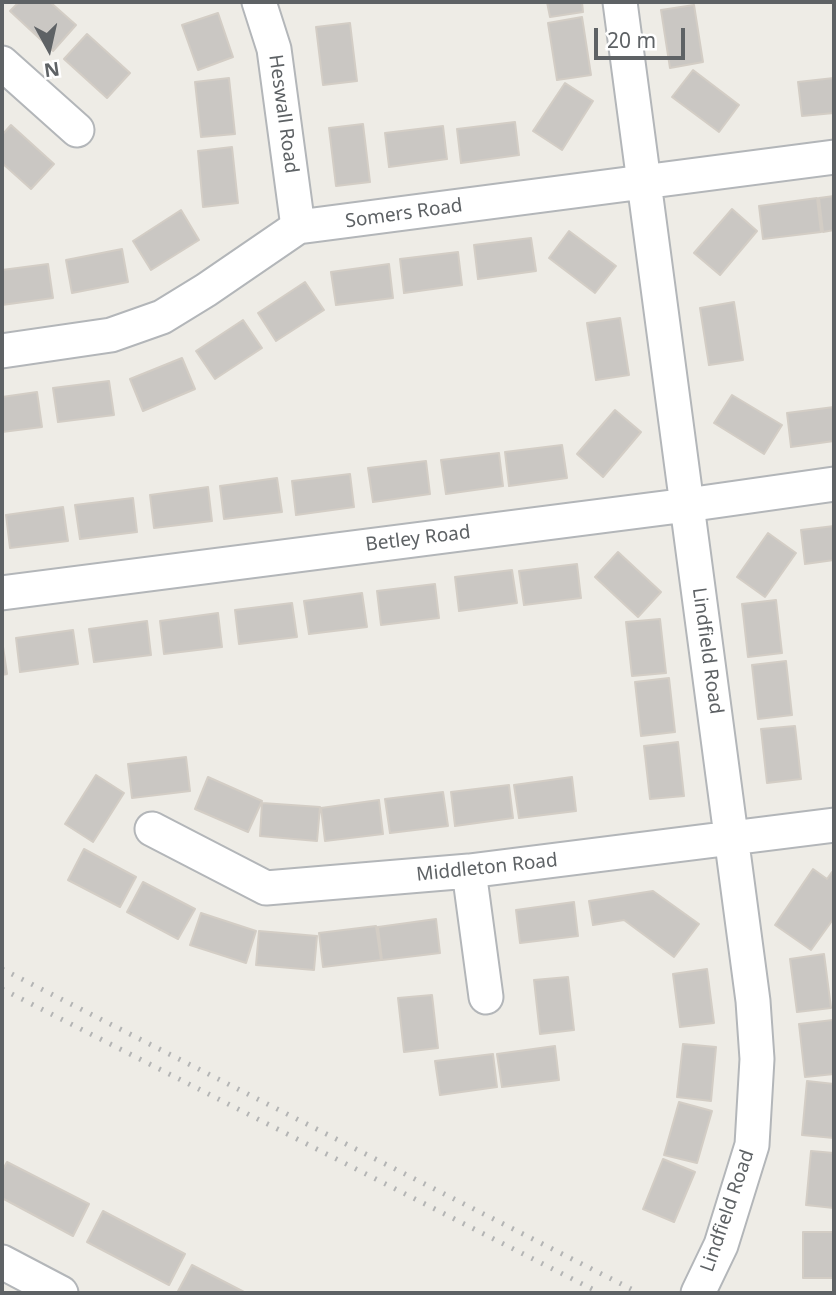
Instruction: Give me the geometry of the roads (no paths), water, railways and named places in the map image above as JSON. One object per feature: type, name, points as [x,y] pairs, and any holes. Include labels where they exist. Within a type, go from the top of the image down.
[{"type":"street","name":"Heswall Road","points":[[259,2],[274,49],[298,228]]},
{"type":"street","name":"Lindfield Road","points":[[620,2],[732,838],[753,1001],[757,1059],[752,1145],[721,1245],[704,1280]]},
{"type":"street","points":[[2,63],[76,130]]},
{"type":"street","name":"Somers Road","points":[[2,351],[111,335],[162,317],[298,228],[834,157]]},
{"type":"street","name":"Betley Road","points":[[2,593],[834,484]]},
{"type":"street","name":"Middleton Road","points":[[152,829],[266,888],[469,871],[834,825]]},
{"type":"street","points":[[469,871],[486,997]]},
{"type":"street","points":[[2,1262],[61,1293]]},
{"type":"railway","points":[[2,969],[639,1293]]},
{"type":"railway","points":[[2,989],[600,1293]]}]
